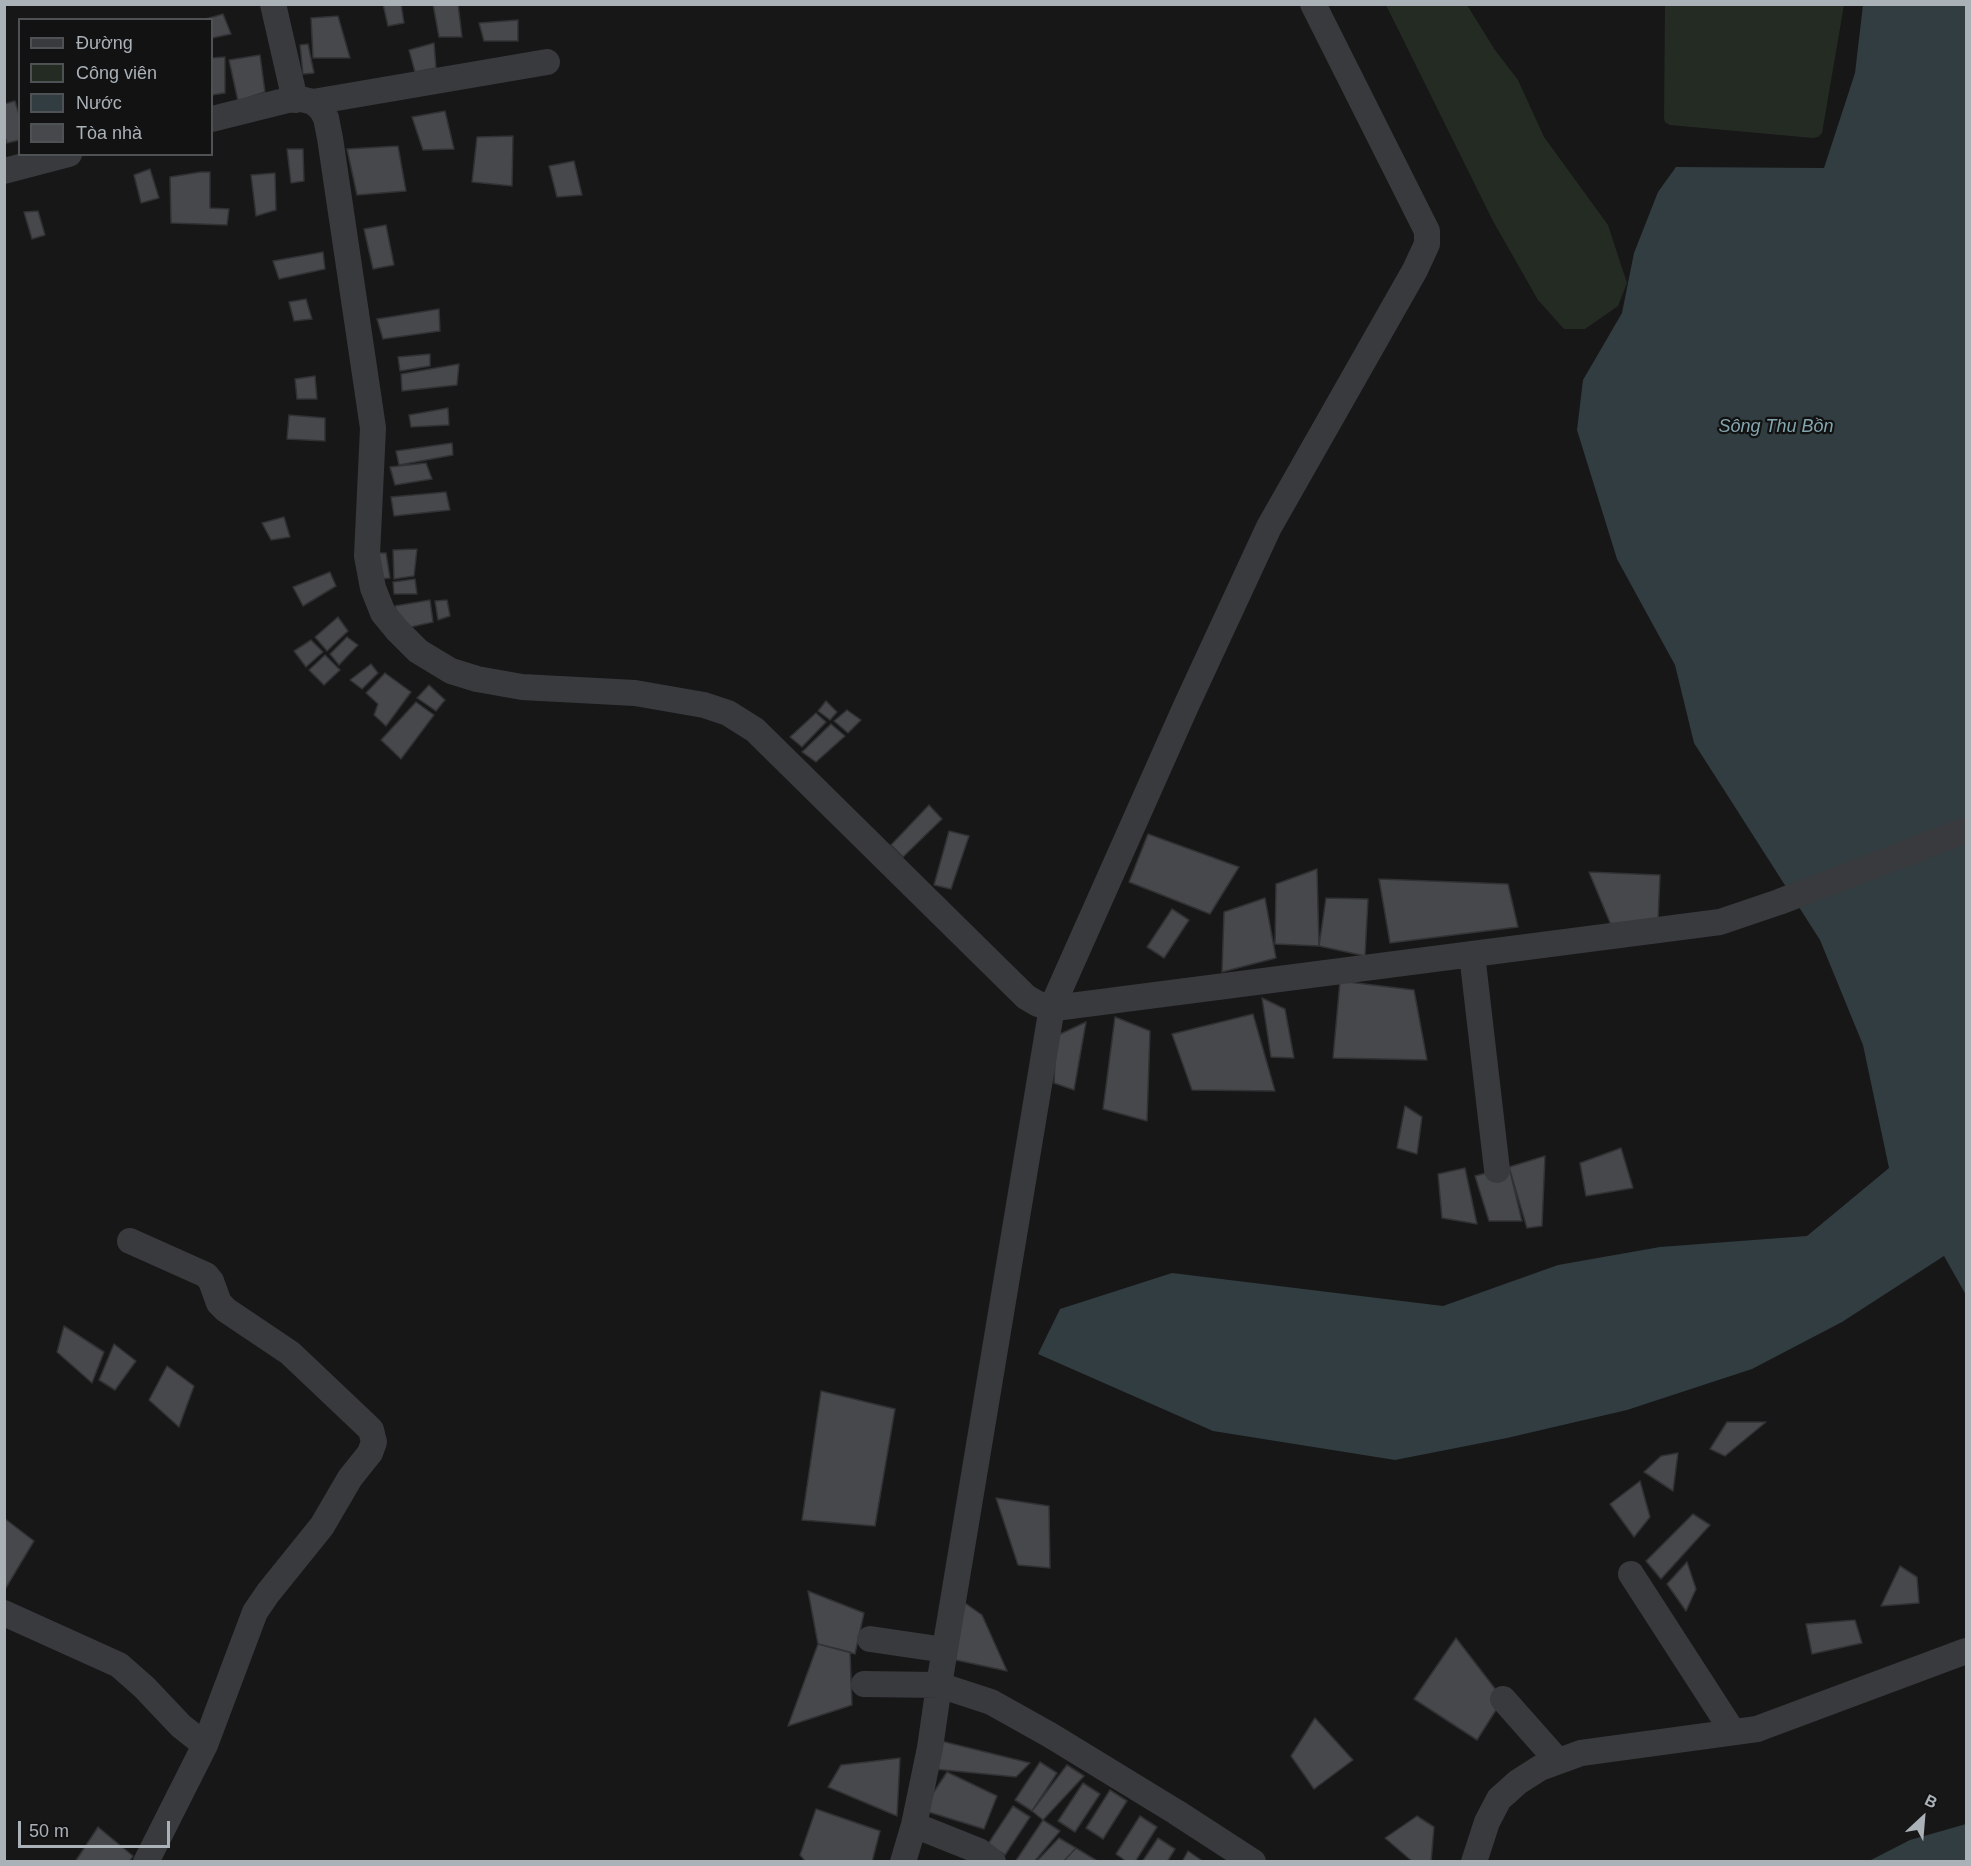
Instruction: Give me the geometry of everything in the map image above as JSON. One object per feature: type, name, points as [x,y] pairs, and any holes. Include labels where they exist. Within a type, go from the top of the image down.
[{"type":"street","points":[[273,4],[304,101],[321,109],[326,118],[330,138],[373,428],[367,556],[373,588],[383,613],[418,651],[451,671],[477,679],[522,687],[635,693],[704,705],[728,713],[755,730],[1026,997],[1038,1004],[1052,1007],[1720,922],[1779,902],[1966,830]]},
{"type":"street","points":[[903,1862],[914,1825],[930,1748],[1052,1007],[1185,706],[1264,537],[1415,270],[1427,244],[1427,231],[1312,4]]},
{"type":"street","points":[[213,119],[304,101],[547,62]]},
{"type":"street","points":[[4,171],[61,156]]},
{"type":"street","points":[[1472,954],[1497,1170]]},
{"type":"street","points":[[130,1241],[206,1275],[211,1281],[219,1303],[226,1310],[290,1353],[367,1426],[374,1442],[370,1453],[350,1479],[322,1526],[255,1612],[205,1745],[146,1862]]},
{"type":"street","points":[[1631,1574],[1733,1732]]},
{"type":"street","points":[[4,1613],[119,1665],[144,1687],[181,1726],[205,1745]]},
{"type":"street","points":[[870,1639],[945,1650]]},
{"type":"street","points":[[1474,1862],[1487,1822],[1499,1799],[1518,1782],[1540,1768],[1581,1753],[1756,1729],[1966,1651]]},
{"type":"street","points":[[864,1684],[939,1686],[991,1702],[1137,1788],[1253,1862]]},
{"type":"street","points":[[1503,1699],[1558,1761]]},
{"type":"street","points":[[914,1825],[979,1851],[993,1862]]},
{"type":"green space","points":[[1386,5],[1467,5],[1495,50],[1518,80],[1544,137],[1608,225],[1627,283],[1618,306],[1585,329],[1564,329],[1538,300],[1493,221]]},
{"type":"green space","points":[[1665,5],[1844,5],[1822,133],[1813,138],[1670,125],[1665,122]]},
{"type":"water","name":"Sông Thu Bồn","points":[[1863,5],[1966,5],[1966,1295],[1944,1256],[1842,1322],[1752,1369],[1627,1410],[1507,1438],[1395,1460],[1213,1431],[1038,1354],[1060,1309],[1172,1273],[1443,1306],[1558,1265],[1660,1247],[1807,1236],[1889,1168],[1863,1045],[1820,940],[1694,743],[1675,665],[1617,559],[1577,430],[1583,380],[1622,313],[1634,253],[1658,192],[1676,167],[1824,168],[1855,73]]},
{"type":"water","points":[[1966,1824],[1966,1861],[1869,1861],[1910,1840]]},
{"type":"building","points":[[383,4],[401,4],[404,23],[388,26]]},
{"type":"building","points":[[433,4],[458,4],[462,37],[439,37]]},
{"type":"building","points":[[223,14],[231,34],[213,38],[213,18],[209,18]]},
{"type":"building","points":[[338,16],[350,58],[313,58],[311,18]]},
{"type":"building","points":[[518,20],[518,41],[484,41],[479,23]]},
{"type":"building","points":[[434,43],[436,68],[415,72],[409,50]]},
{"type":"building","points":[[308,44],[314,73],[303,74],[300,45]]},
{"type":"building","points":[[260,55],[265,92],[238,101],[229,60]]},
{"type":"building","points":[[225,57],[225,93],[213,95],[213,58]]},
{"type":"building","points":[[15,101],[18,111],[18,140],[7,143],[4,134],[4,104]]},
{"type":"building","points":[[445,111],[454,149],[423,150],[412,117]]},
{"type":"building","points":[[513,136],[512,186],[472,182],[477,137]]},
{"type":"building","points":[[398,146],[406,191],[357,195],[347,149]]},
{"type":"building","points":[[287,149],[303,149],[304,181],[291,183]]},
{"type":"building","points":[[574,161],[582,195],[557,197],[549,166]]},
{"type":"building","points":[[150,169],[159,198],[141,203],[134,175]]},
{"type":"building","points":[[210,172],[210,208],[229,209],[227,225],[171,223],[170,177]]},
{"type":"building","points":[[275,173],[276,210],[256,216],[251,175]]},
{"type":"building","points":[[38,211],[45,235],[32,239],[24,212]]},
{"type":"building","points":[[386,225],[394,265],[373,269],[364,229]]},
{"type":"building","points":[[323,252],[325,269],[279,279],[273,261]]},
{"type":"building","points":[[306,299],[312,319],[294,321],[289,302]]},
{"type":"building","points":[[439,309],[440,331],[383,339],[377,319]]},
{"type":"building","points":[[430,354],[430,366],[400,371],[398,357]]},
{"type":"building","points":[[459,364],[457,385],[402,391],[401,374]]},
{"type":"building","points":[[315,376],[317,399],[297,399],[295,379]]},
{"type":"building","points":[[448,408],[449,425],[411,427],[409,415]]},
{"type":"building","points":[[289,415],[325,418],[325,441],[287,439]]},
{"type":"building","points":[[452,443],[453,455],[399,465],[396,451]]},
{"type":"building","points":[[426,463],[432,479],[395,485],[390,467]]},
{"type":"building","points":[[446,492],[450,510],[394,516],[391,497]]},
{"type":"building","points":[[284,517],[290,537],[271,540],[262,523]]},
{"type":"building","points":[[417,549],[414,576],[394,579],[393,550]]},
{"type":"building","points":[[373,553],[386,553],[390,578],[378,579]]},
{"type":"building","points":[[330,572],[336,586],[303,606],[293,587]]},
{"type":"building","points":[[415,579],[417,594],[394,594],[393,582]]},
{"type":"building","points":[[430,600],[433,622],[402,629],[395,606]]},
{"type":"building","points":[[447,600],[450,616],[438,620],[435,601]]},
{"type":"building","points":[[338,617],[348,631],[327,651],[315,637]]},
{"type":"building","points":[[347,637],[358,645],[339,665],[330,654]]},
{"type":"building","points":[[311,640],[323,652],[306,667],[294,651]]},
{"type":"building","points":[[325,655],[340,670],[324,685],[309,670]]},
{"type":"building","points":[[371,664],[378,673],[362,689],[350,680]]},
{"type":"building","points":[[385,673],[411,692],[386,726],[374,715],[378,704],[366,693]]},
{"type":"building","points":[[429,685],[445,700],[436,711],[417,698]]},
{"type":"building","points":[[826,701],[837,712],[830,720],[818,711]]},
{"type":"building","points":[[416,702],[434,715],[401,759],[381,740]]},
{"type":"building","points":[[847,710],[861,720],[848,733],[834,721]]},
{"type":"building","points":[[816,713],[826,722],[802,747],[790,737]]},
{"type":"building","points":[[831,724],[845,736],[816,762],[802,752]]},
{"type":"building","points":[[929,805],[942,819],[903,857],[891,845]]},
{"type":"building","points":[[949,831],[969,836],[951,889],[934,885]]},
{"type":"building","points":[[1148,834],[1239,867],[1210,914],[1129,882]]},
{"type":"building","points":[[1317,869],[1319,946],[1275,944],[1276,884]]},
{"type":"building","points":[[1589,872],[1660,875],[1658,921],[1611,925]]},
{"type":"building","points":[[1379,879],[1508,884],[1518,927],[1390,943]]},
{"type":"building","points":[[1265,898],[1276,958],[1222,972],[1224,912]]},
{"type":"building","points":[[1326,898],[1368,899],[1365,956],[1319,946]]},
{"type":"building","points":[[1172,909],[1189,920],[1164,958],[1147,947]]},
{"type":"building","points":[[1340,981],[1414,990],[1427,1060],[1333,1058]]},
{"type":"building","points":[[1262,998],[1285,1009],[1294,1058],[1271,1057]]},
{"type":"building","points":[[1253,1014],[1275,1091],[1192,1090],[1172,1034]]},
{"type":"building","points":[[1115,1017],[1150,1031],[1147,1121],[1103,1109]]},
{"type":"building","points":[[1086,1022],[1074,1090],[1054,1083],[1056,1036]]},
{"type":"building","points":[[1405,1106],[1422,1117],[1417,1154],[1397,1148]]},
{"type":"building","points":[[1621,1148],[1633,1188],[1586,1196],[1580,1163]]},
{"type":"building","points":[[1545,1156],[1542,1226],[1527,1228],[1509,1167]]},
{"type":"building","points":[[1509,1167],[1522,1221],[1489,1221],[1475,1176]]},
{"type":"building","points":[[1465,1168],[1477,1224],[1442,1218],[1438,1174]]},
{"type":"building","points":[[64,1326],[104,1352],[92,1383],[57,1352]]},
{"type":"building","points":[[114,1344],[136,1361],[115,1390],[99,1380]]},
{"type":"building","points":[[167,1366],[194,1386],[179,1427],[149,1400]]},
{"type":"building","points":[[821,1391],[895,1409],[875,1526],[802,1520]]},
{"type":"building","points":[[1727,1422],[1766,1422],[1725,1456],[1710,1449]]},
{"type":"building","points":[[1678,1453],[1673,1491],[1644,1472],[1661,1456]]},
{"type":"building","points":[[1640,1481],[1650,1517],[1634,1537],[1610,1504]]},
{"type":"building","points":[[996,1498],[1049,1506],[1050,1568],[1018,1565]]},
{"type":"building","points":[[1693,1514],[1710,1525],[1661,1579],[1646,1561]]},
{"type":"building","points":[[4,1518],[34,1541],[4,1591]]},
{"type":"building","points":[[1687,1562],[1696,1589],[1686,1611],[1667,1584]]},
{"type":"building","points":[[1900,1566],[1917,1577],[1919,1603],[1881,1606]]},
{"type":"building","points":[[808,1591],[864,1613],[855,1654],[818,1644]]},
{"type":"building","points":[[965,1603],[982,1615],[1007,1671],[951,1659]]},
{"type":"building","points":[[1855,1620],[1862,1643],[1812,1654],[1806,1624]]},
{"type":"building","points":[[1456,1638],[1503,1699],[1477,1740],[1414,1699]]},
{"type":"building","points":[[818,1644],[850,1652],[852,1705],[788,1726]]},
{"type":"building","points":[[1315,1718],[1353,1760],[1314,1789],[1291,1756]]},
{"type":"building","points":[[941,1741],[1030,1763],[1016,1777],[934,1769]]},
{"type":"building","points":[[900,1758],[897,1816],[828,1787],[841,1765]]},
{"type":"building","points":[[1040,1762],[1057,1773],[1032,1811],[1015,1800]]},
{"type":"building","points":[[1067,1765],[1084,1776],[1043,1820],[1032,1811]]},
{"type":"building","points":[[947,1772],[997,1796],[984,1829],[922,1810]]},
{"type":"building","points":[[1083,1783],[1100,1794],[1075,1832],[1058,1821]]},
{"type":"building","points":[[1110,1790],[1127,1801],[1103,1839],[1086,1828]]},
{"type":"building","points":[[1013,1806],[1030,1817],[1005,1855],[988,1844]]},
{"type":"building","points":[[816,1809],[880,1831],[872,1862],[806,1862],[800,1855]]},
{"type":"building","points":[[1140,1816],[1157,1827],[1135,1862],[1127,1862],[1116,1854]]},
{"type":"building","points":[[1417,1816],[1434,1827],[1431,1862],[1413,1862],[1385,1838]]},
{"type":"building","points":[[1043,1820],[1060,1831],[1034,1862],[1015,1862]]},
{"type":"building","points":[[98,1827],[133,1856],[129,1862],[75,1862]]},
{"type":"building","points":[[1059,1838],[1076,1848],[1063,1862],[1036,1862]]},
{"type":"building","points":[[1158,1838],[1175,1849],[1167,1862],[1142,1862]]},
{"type":"building","points":[[1076,1848],[1099,1862],[1063,1862]]},
{"type":"building","points":[[1188,1851],[1204,1862],[1182,1862]]}]
